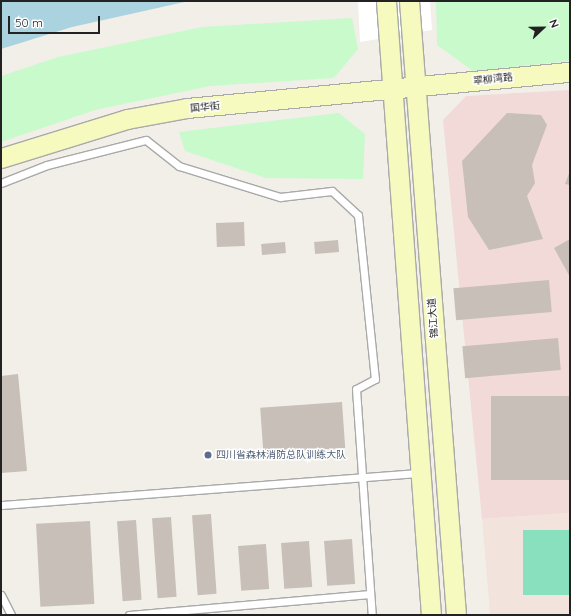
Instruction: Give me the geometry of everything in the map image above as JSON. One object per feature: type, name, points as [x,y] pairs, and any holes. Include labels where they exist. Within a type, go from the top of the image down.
[{"type":"main road","points":[[386,1],[431,615]]},
{"type":"main road","name":"锦江大道","points":[[409,1],[456,615]]},
{"type":"main road","name":"翠柳湾路","points":[[416,87],[570,72]]},
{"type":"main road","name":"国华街","points":[[1,158],[127,119],[187,108],[416,87]]},
{"type":"lane","points":[[1,182],[47,165],[146,140],[180,166],[280,197],[332,191],[358,215],[375,379],[356,389],[360,477],[372,615]]},
{"type":"lane","points":[[1,505],[421,473]]},
{"type":"lane","points":[[129,615],[370,594]]},
{"type":"lane","points":[[1,595],[11,615]]},
{"type":"shaded area","points":[[570,90],[570,513],[482,519],[443,120],[466,96]]},
{"type":"shaded area","points":[[570,513],[570,615],[490,615],[482,519]]},
{"type":"green space","points":[[436,1],[570,1],[570,61],[473,71],[437,45]]},
{"type":"green space","points":[[352,18],[358,49],[334,78],[210,86],[95,110],[1,142],[1,76],[58,57],[202,27]]},
{"type":"green space","points":[[339,113],[365,134],[363,179],[266,178],[185,151],[179,132]]},
{"type":"green space","points":[[523,530],[570,530],[570,595],[523,595]]},
{"type":"water","points":[[1,1],[189,1],[72,27],[1,49]]},
{"type":"pier","points":[[358,1],[430,1],[432,30],[360,42]]},
{"type":"building","points":[[507,113],[541,115],[547,125],[532,165],[535,183],[527,196],[543,239],[489,250],[468,217],[462,161]]},
{"type":"building","points":[[570,171],[570,185],[565,184]]},
{"type":"building","points":[[244,222],[245,246],[217,247],[216,223]]},
{"type":"building","points":[[570,239],[570,277],[554,248]]},
{"type":"building","points":[[338,240],[339,252],[315,254],[314,242]]},
{"type":"building","points":[[285,242],[286,253],[262,255],[261,244]]},
{"type":"building","points":[[549,280],[552,312],[456,320],[453,288]]},
{"type":"building","points":[[558,338],[561,370],[465,378],[462,346]]},
{"type":"building","points":[[18,374],[27,471],[1,473],[1,376]]},
{"type":"building","points":[[491,396],[570,396],[570,480],[491,480]]},
{"type":"building","points":[[342,402],[345,448],[263,454],[260,408]]},
{"type":"building","points":[[211,514],[217,594],[198,595],[192,515]]},
{"type":"building","points":[[171,517],[177,597],[158,598],[152,518]]},
{"type":"building","points":[[136,520],[142,600],[123,601],[117,521]]},
{"type":"building","points":[[90,521],[94,604],[40,607],[36,524]]},
{"type":"building","points":[[352,539],[355,584],[327,586],[324,541]]},
{"type":"building","points":[[309,541],[312,587],[284,589],[281,543]]},
{"type":"building","points":[[266,544],[269,589],[241,591],[238,546]]},
{"type":"place","name":"四川省森林消防总队训练大队","points":[[208,455]]}]
